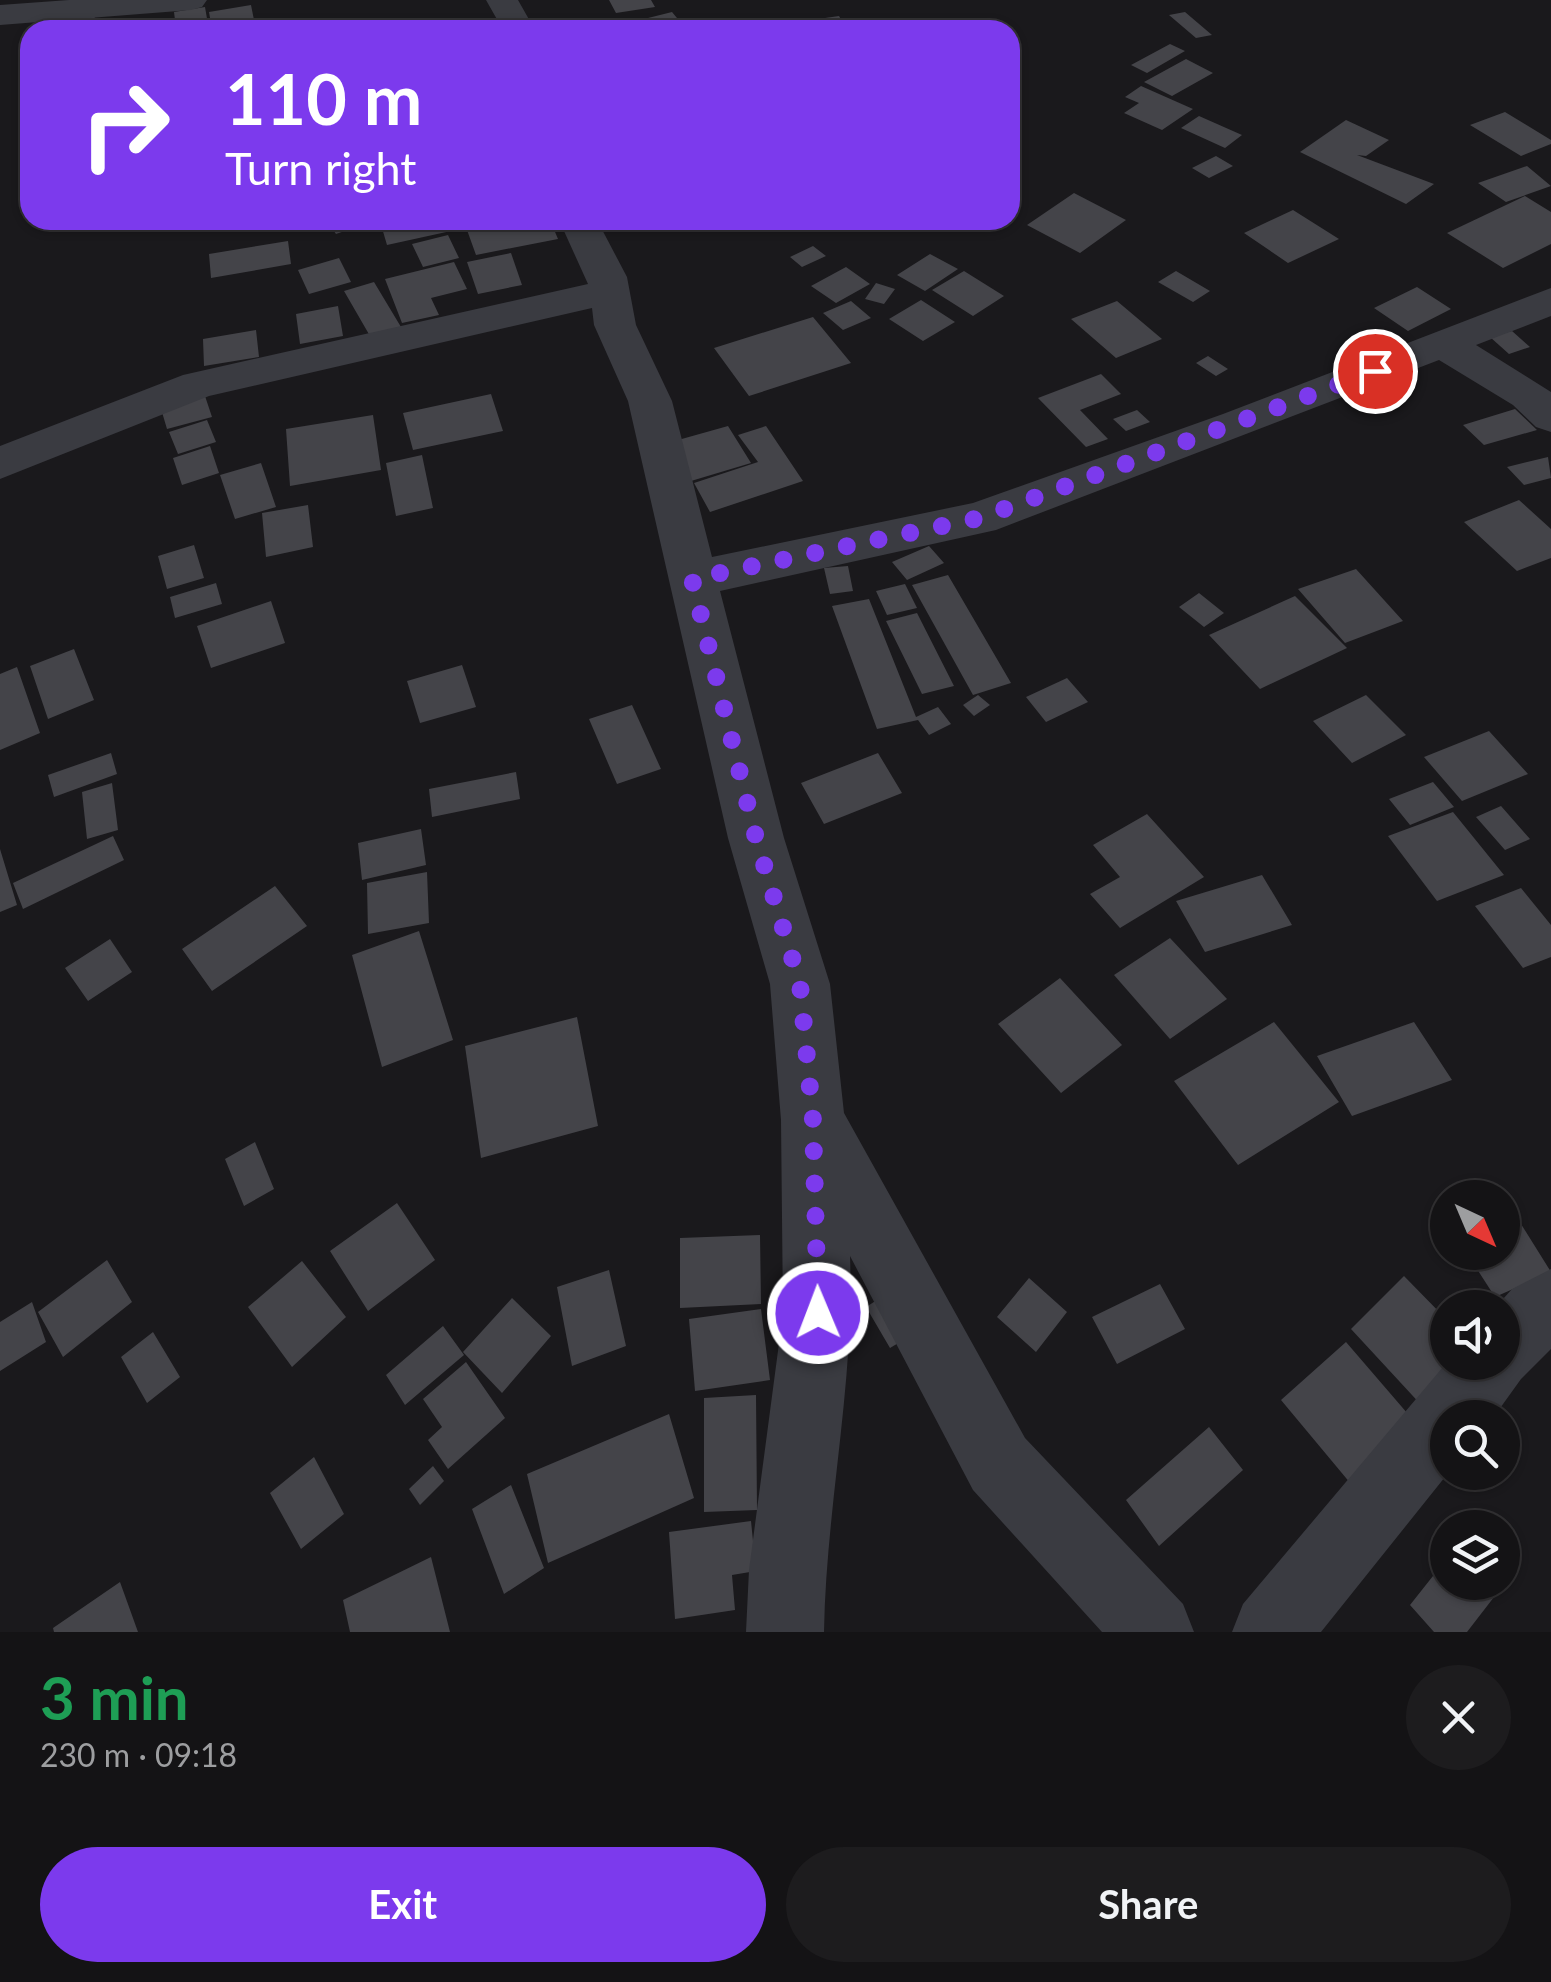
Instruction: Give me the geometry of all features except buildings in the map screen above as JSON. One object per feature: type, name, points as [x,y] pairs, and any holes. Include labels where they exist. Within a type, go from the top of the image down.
[{"type":"street","points":[[0,15],[191,0]]},
{"type":"street","points":[[583,230],[606,278],[615,325],[650,401],[756,838],[800,984],[813,1120],[818,1313],[787,1570],[785,1632]]},
{"type":"street","points":[[0,463],[198,385],[609,292]]},
{"type":"street","points":[[692,579],[980,518],[1551,301]]},
{"type":"street","points":[[1444,344],[1528,394],[1551,418]]},
{"type":"street","points":[[813,1120],[999,1464],[1154,1632]]},
{"type":"street","points":[[1520,1331],[1551,1302]]},
{"type":"street","points":[[1271,1632],[1479,1380]]},
{"type":"route","points":[[818,1313],[813,1120],[800,984],[756,838],[692,579],[980,518],[1375,371]]}]
